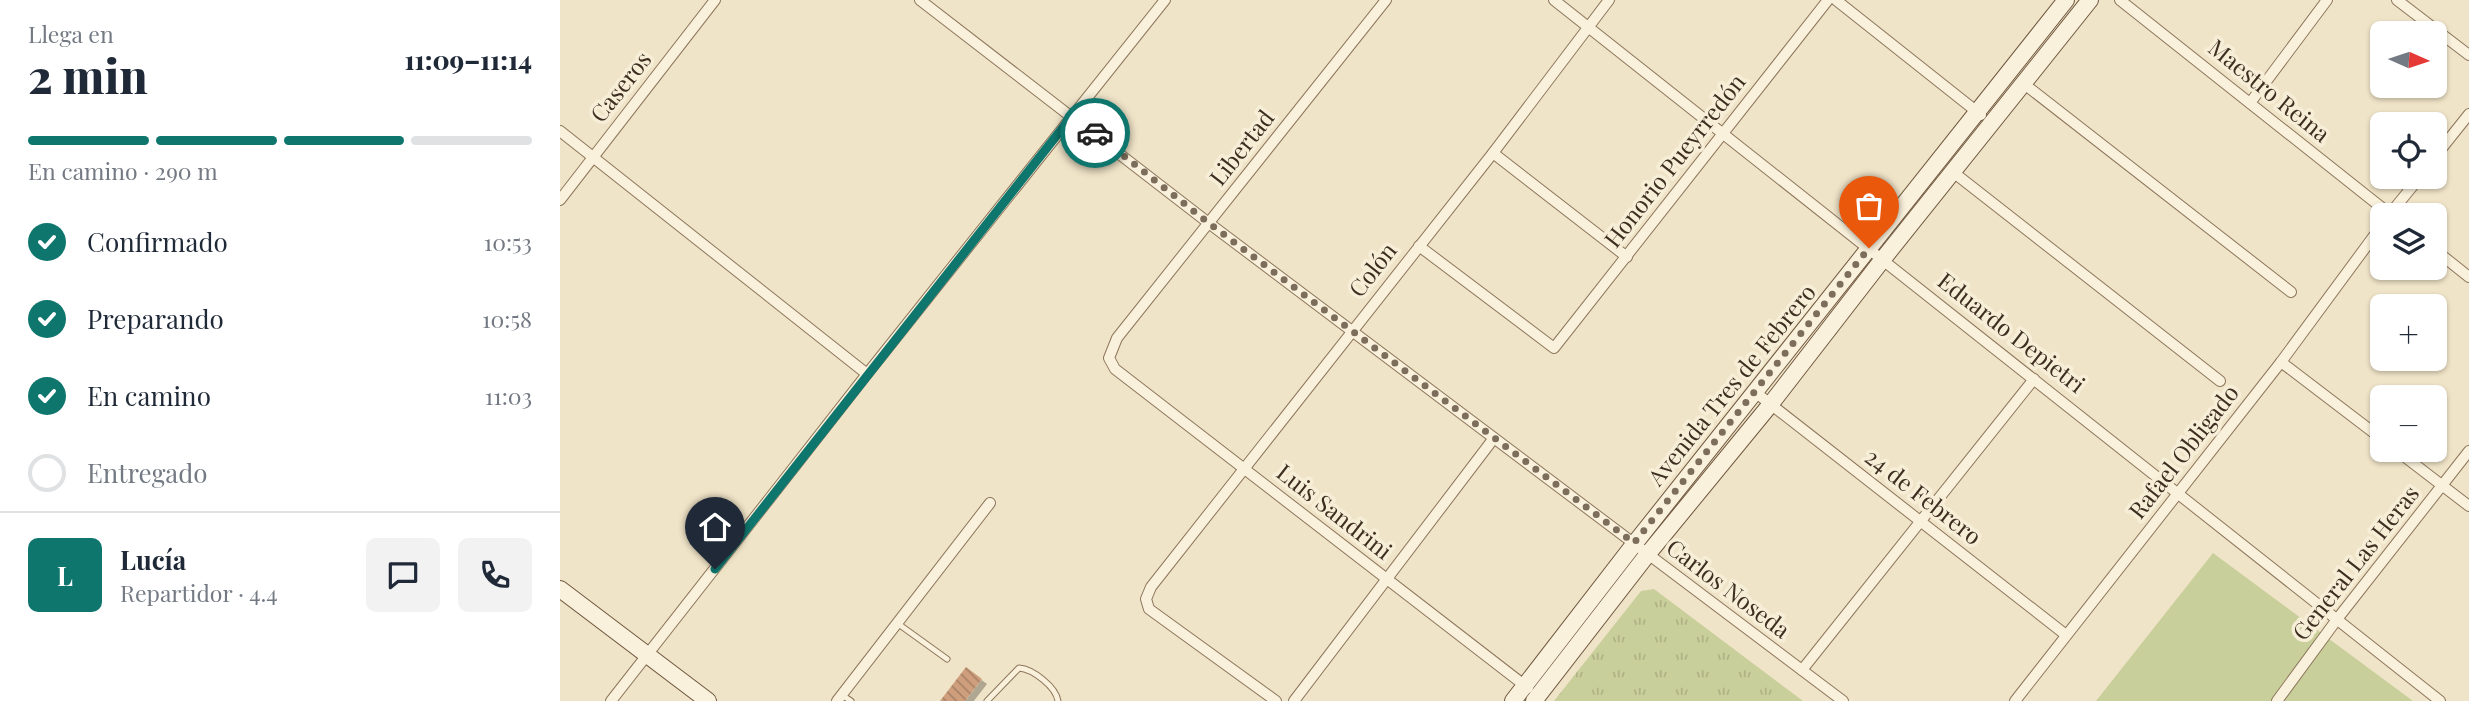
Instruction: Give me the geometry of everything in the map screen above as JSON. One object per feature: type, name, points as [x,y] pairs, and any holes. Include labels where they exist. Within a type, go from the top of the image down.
[{"type":"main road","name":"Avenida Tres de Febrero","points":[[1513,701],[1533,694],[1634,543],[2066,0]]},
{"type":"main road","points":[[1533,694],[1770,405],[2090,0]]},
{"type":"main road","points":[[560,589],[708,701]]},
{"type":"street","name":"Caseros","points":[[560,200],[715,0]]},
{"type":"street","name":"Carlos Noseda","points":[[920,0],[1352,332],[1843,701]]},
{"type":"street","points":[[611,701],[1165,0]]},
{"type":"street","name":"Libertad","points":[[1109,358],[1117,338],[1386,0]]},
{"type":"street","name":"Eduardo Depietri","points":[[1554,0],[2440,701]]},
{"type":"street","name":"Colón","points":[[1276,701],[1149,609],[1146,599],[1151,587],[1493,153],[1609,0]]},
{"type":"street","name":"Honorio Pueyrredón","points":[[1419,246],[1554,348],[1828,0]]},
{"type":"street","points":[[1836,0],[1992,123]]},
{"type":"street","name":"Maestro Reina","points":[[2120,0],[2375,203]]},
{"type":"street","points":[[2250,103],[2327,0]]},
{"type":"street","points":[[2397,0],[2469,55]]},
{"type":"street","points":[[2023,82],[2291,292]]},
{"type":"street","points":[[2447,142],[2469,114]]},
{"type":"street","points":[[560,131],[867,374]]},
{"type":"street","points":[[1493,153],[1627,257]]},
{"type":"street","points":[[1953,172],[2220,381]]},
{"type":"street","points":[[2399,203],[2411,189]]},
{"type":"street","name":"Rafael Obligado","points":[[2015,701],[2281,362],[2370,241]]},
{"type":"street","points":[[2447,259],[2469,277]]},
{"type":"street","name":"Luis Sandrini","points":[[1109,358],[1115,369],[1533,694]]},
{"type":"street","points":[[2281,362],[2370,430]]},
{"type":"street","points":[[1802,670],[2034,379]]},
{"type":"street","name":"24 de Febrero","points":[[1755,392],[2066,635]]},
{"type":"street","points":[[1294,701],[1494,438]]},
{"type":"street","name":"General Las Heras","points":[[2277,701],[2338,618],[2469,451]]},
{"type":"street","points":[[2412,462],[2469,506]]},
{"type":"street","points":[[844,699],[897,623],[990,503]]},
{"type":"lane","points":[[897,623],[947,659]]},
{"type":"lane","points":[[987,701],[1013,672],[1025,668],[1055,692],[1058,701]]},
{"type":"green space","points":[[2213,553],[2413,701],[2096,701]]},
{"type":"green space","points":[[1654,589],[1803,701],[1554,701],[1641,591]]},
{"type":"building","points":[[966,667],[982,679],[965,701],[940,701]]},
{"type":"way so far","points":[[1095,133],[1210,224],[1634,543],[1869,248]]},
{"type":"route","points":[[715,569],[1072,116],[1095,133]]}]
